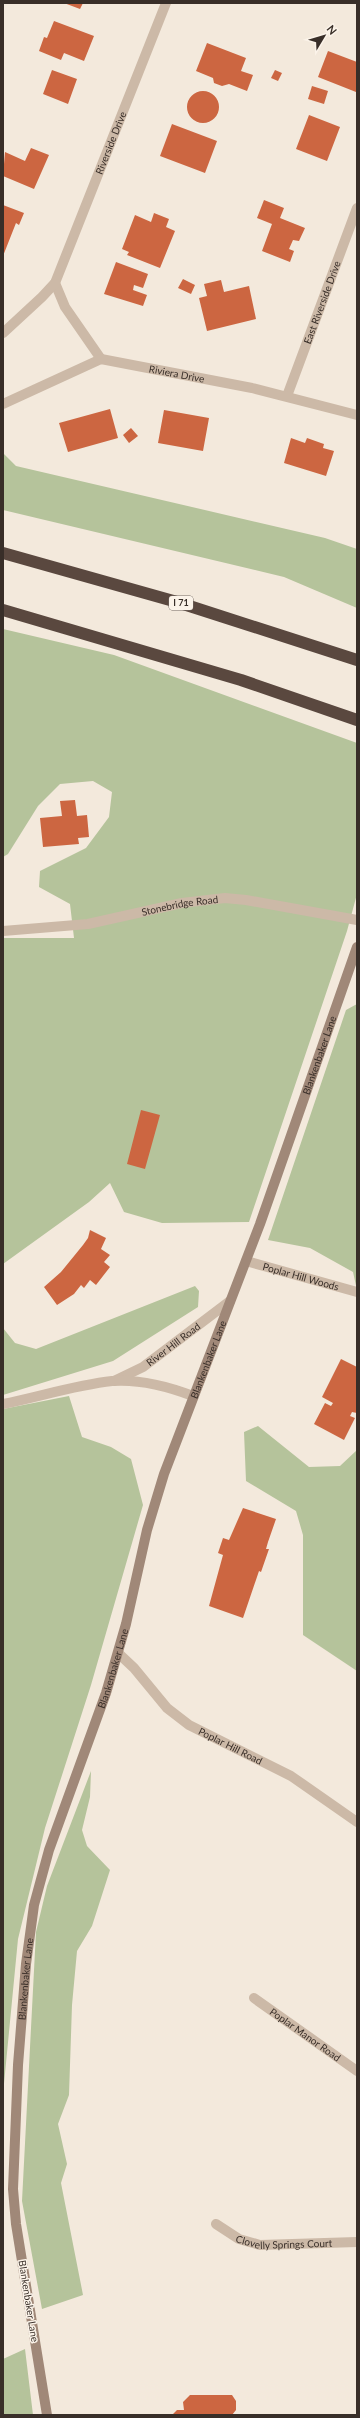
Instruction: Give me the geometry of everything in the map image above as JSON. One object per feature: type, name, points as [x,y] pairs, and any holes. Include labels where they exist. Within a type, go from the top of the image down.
[{"type":"highway","name":"I 71","points":[[3,553],[177,602],[357,660]]},
{"type":"highway","points":[[3,610],[241,680],[354,719]]},
{"type":"street","name":"Riverside Drive","points":[[3,333],[55,283],[166,3]]},
{"type":"street","name":"East Riverside Drive","points":[[287,396],[357,208]]},
{"type":"street","points":[[3,404],[101,359],[65,307],[55,283]]},
{"type":"street","name":"Riviera Drive","points":[[101,359],[287,396],[357,415]]},
{"type":"street","name":"Stonebridge Road","points":[[3,931],[88,924],[182,902],[225,898],[246,900],[357,920]]},
{"type":"street","name":"Blankenbaker Lane","points":[[47,2415],[16,2224],[13,2189],[18,2065],[26,1964],[34,1905],[49,1850],[81,1767],[118,1653],[147,1530],[164,1474],[246,1261],[340,1000],[357,947]]},
{"type":"street","name":"Poplar Hill Woods","points":[[246,1261],[357,1292]]},
{"type":"street","name":"River Hill Road","points":[[3,1404],[112,1381],[143,1367],[230,1301]]},
{"type":"street","name":"River Hill Road","points":[[112,1381],[167,1386],[193,1396]]},
{"type":"street","name":"Poplar Hill Road","points":[[118,1653],[134,1668],[167,1708],[189,1725],[290,1776],[357,1822]]},
{"type":"street","name":"Poplar Manor Road","points":[[254,1998],[357,2070]]},
{"type":"street","name":"Clovelly Springs Court","points":[[216,2224],[238,2239],[260,2245],[357,2242]]},
{"type":"green space","points":[[3,453],[16,466],[325,538],[357,549],[357,608],[284,577],[3,510]]},
{"type":"green space","points":[[3,629],[114,655],[357,743],[357,894],[347,931],[249,1222],[162,1223],[124,1212],[110,1183],[89,1202],[3,1264],[3,938],[74,938],[70,904],[39,887],[40,871],[86,848],[109,817],[112,792],[93,781],[60,784],[38,806],[8,854],[3,857]]},
{"type":"green space","points":[[357,1004],[357,1290],[353,1272],[310,1248],[268,1240],[346,1010]]},
{"type":"green space","points":[[195,1286],[199,1291],[198,1307],[113,1361],[3,1395],[3,1328],[15,1343],[36,1349]]},
{"type":"green space","points":[[69,1396],[82,1437],[111,1447],[131,1459],[143,1505],[91,1685],[45,1828],[18,1939],[3,2094],[3,1409]]},
{"type":"green space","points":[[258,1426],[309,1467],[340,1466],[357,1450],[357,1671],[303,1635],[303,1535],[296,1511],[246,1481],[244,1432]]},
{"type":"green space","points":[[91,1771],[90,1797],[82,1830],[87,1846],[110,1870],[92,1926],[77,1951],[72,2005],[69,2095],[58,2124],[67,2164],[61,2183],[83,2295],[42,2309],[22,2201],[36,1932],[47,1886]]},
{"type":"green space","points":[[25,2349],[33,2415],[3,2415],[3,2359]]},
{"type":"building","points":[[64,3],[83,3],[80,9]]},
{"type":"building","points":[[54,21],[94,36],[84,61],[64,53],[61,60],[39,51],[44,37],[47,38]]},
{"type":"building","points":[[207,43],[246,58],[241,71],[253,75],[247,91],[229,84],[222,86],[214,83],[213,78],[196,71]]},
{"type":"building","points":[[328,51],[357,62],[356,92],[318,77]]},
{"type":"building","points":[[52,70],[77,79],[68,104],[43,94]]},
{"type":"building","points":[[275,70],[282,73],[278,81],[271,78]]},
{"type":"building","points":[[312,86],[328,91],[324,104],[308,99]]},
{"type":"building","points":[[200,91],[206,91],[216,98],[219,107],[218,113],[212,120],[206,123],[200,123],[190,116],[187,110],[187,104],[194,94]]},
{"type":"building","points":[[309,115],[340,127],[327,161],[296,149]]},
{"type":"building","points":[[172,124],[217,141],[205,173],[160,156]]},
{"type":"building","points":[[31,148],[49,155],[34,189],[3,176],[5,152],[25,161]]},
{"type":"building","points":[[264,200],[284,208],[280,218],[305,228],[299,241],[293,240],[289,249],[294,251],[290,262],[262,251],[272,224],[257,218]]},
{"type":"building","points":[[3,205],[24,213],[19,225],[16,223],[3,256]]},
{"type":"building","points":[[154,213],[169,219],[166,227],[175,231],[160,268],[127,255],[129,252],[122,249],[135,215],[151,222]]},
{"type":"building","points":[[116,262],[148,274],[143,288],[134,285],[133,290],[147,295],[143,306],[104,294]]},
{"type":"building","points":[[183,279],[195,285],[191,294],[178,288]]},
{"type":"building","points":[[221,280],[224,292],[249,286],[256,319],[207,331],[199,298],[207,296],[204,284]]},
{"type":"building","points":[[110,409],[118,438],[68,452],[59,423]]},
{"type":"building","points":[[164,410],[209,418],[203,451],[158,443]]},
{"type":"building","points":[[131,428],[138,436],[129,443],[123,435]]},
{"type":"building","points":[[291,438],[305,443],[307,438],[324,444],[323,448],[334,451],[326,476],[284,463]]},
{"type":"building","points":[[75,800],[77,816],[87,815],[89,837],[78,838],[79,844],[43,847],[40,818],[62,816],[60,801]]},
{"type":"building","points":[[141,1110],[160,1115],[145,1169],[127,1164]]},
{"type":"building","points":[[90,1230],[106,1238],[101,1249],[110,1255],[104,1262],[110,1267],[96,1285],[90,1280],[84,1288],[81,1285],[74,1294],[57,1305],[44,1287],[61,1272],[83,1245],[88,1238]]},
{"type":"building","points":[[341,1359],[357,1367],[357,1413],[352,1412],[350,1416],[355,1418],[344,1440],[314,1424],[325,1403],[331,1406],[333,1403],[322,1397]]},
{"type":"building","points":[[243,1508],[276,1519],[266,1549],[269,1549],[261,1572],[259,1571],[243,1618],[209,1606],[223,1555],[218,1553],[223,1538],[229,1540]]},
{"type":"building","points":[[190,2395],[232,2395],[236,2401],[236,2410],[232,2415],[172,2415],[177,2410],[184,2410],[183,2402]]}]
